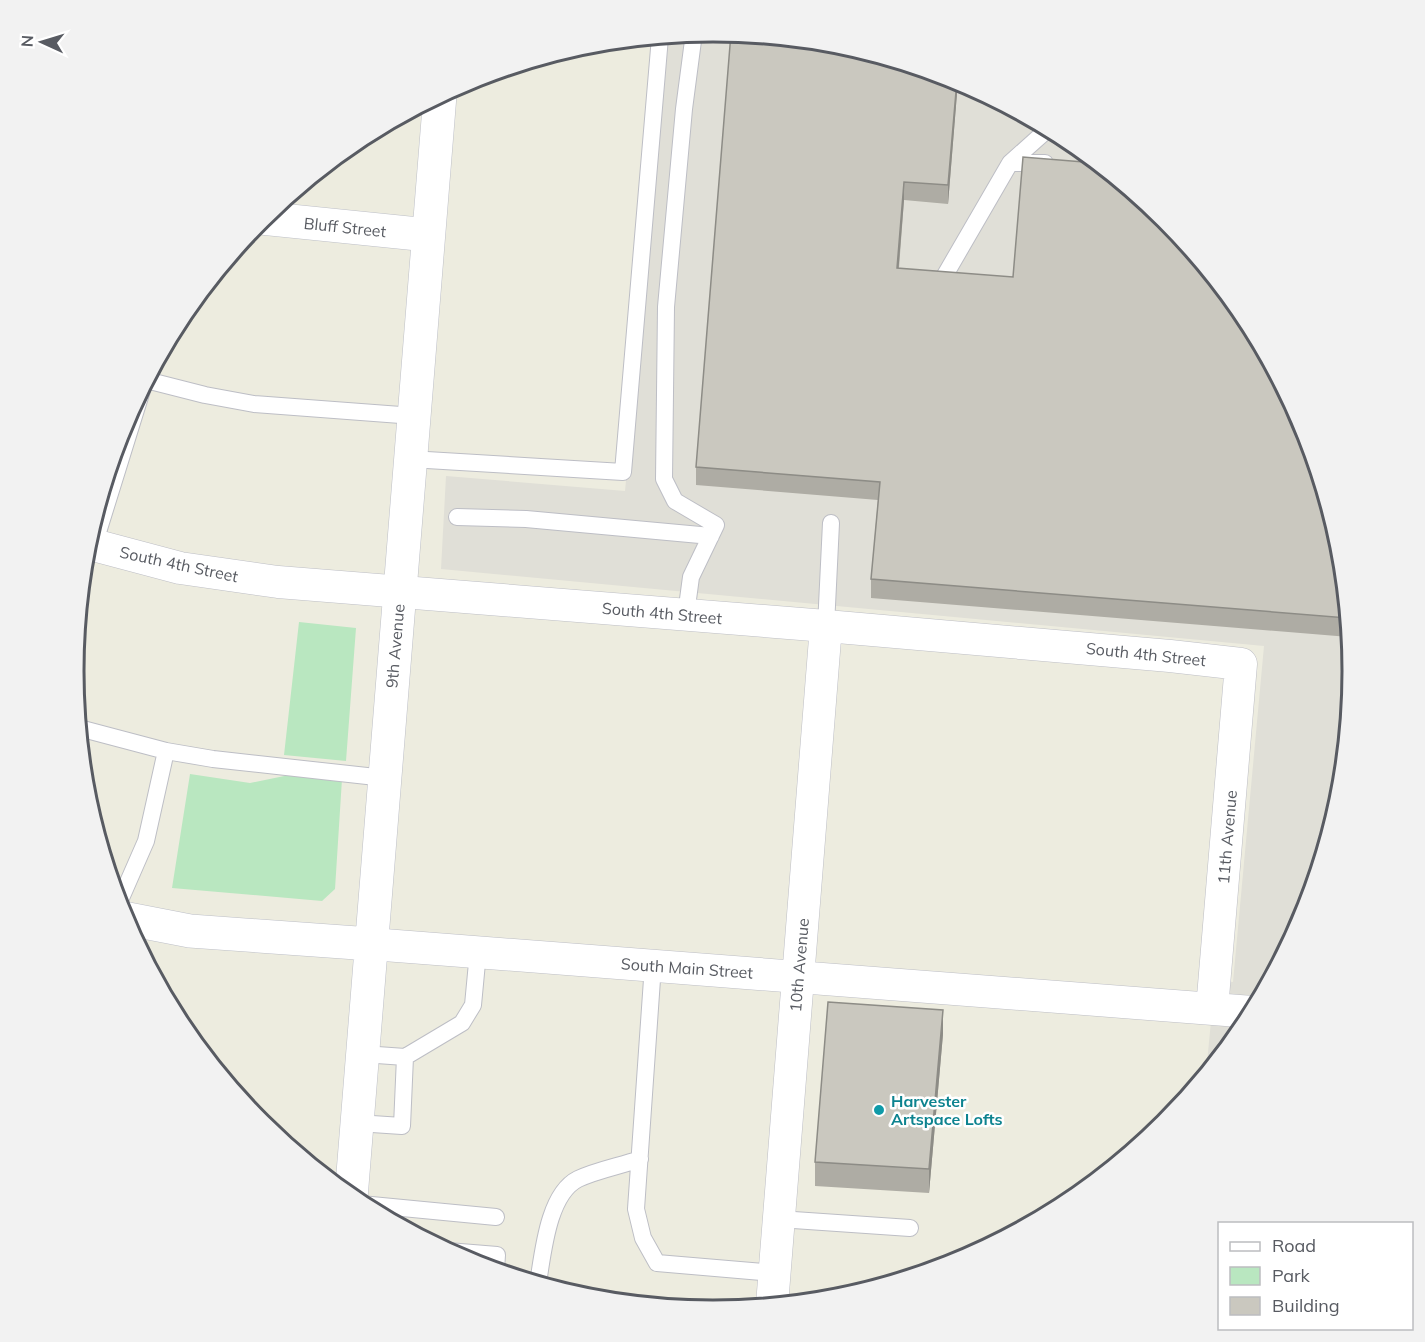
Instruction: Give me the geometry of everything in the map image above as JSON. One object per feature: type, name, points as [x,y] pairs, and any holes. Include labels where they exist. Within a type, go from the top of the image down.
[{"type":"main road","name":"9th Avenue","points":[[352,1186],[439,105]]},
{"type":"main road","name":"Bluff Street","points":[[275,219],[428,235]]},
{"type":"main road","name":"South Main Street","points":[[135,920],[190,931],[371,944]]},
{"type":"street","name":"South 4th Street","points":[[97,546],[180,568],[278,582],[686,614],[1241,664]]},
{"type":"street","name":"10th Avenue","points":[[772,1297],[826,626]]},
{"type":"street","name":"11th Avenue","points":[[1212,1009],[1241,664]]},
{"type":"street","name":"South Main Street","points":[[371,944],[1241,1011]]},
{"type":"lane","points":[[686,614],[692,577],[717,525],[675,501],[664,479],[666,307],[684,109],[693,42]]},
{"type":"lane","points":[[410,459],[623,472],[659,44]]},
{"type":"lane","points":[[941,282],[1010,163],[1041,135]]},
{"type":"lane","points":[[1010,163],[1060,164]]},
{"type":"lane","points":[[154,382],[205,395],[254,404],[414,416]]},
{"type":"lane","points":[[457,517],[526,519],[711,536]]},
{"type":"lane","points":[[826,626],[831,524]]},
{"type":"lane","points":[[87,730],[166,752],[385,778]]},
{"type":"lane","points":[[124,892],[146,841],[166,752]]},
{"type":"lane","points":[[363,1054],[405,1057],[462,1023],[473,1005],[478,952]]},
{"type":"lane","points":[[653,965],[636,1209],[643,1238],[657,1263],[774,1273]]},
{"type":"lane","points":[[357,1123],[402,1126],[405,1057]]},
{"type":"lane","points":[[540,1276],[553,1213],[564,1189],[578,1179],[640,1160]]},
{"type":"lane","points":[[382,1206],[496,1217]]},
{"type":"lane","points":[[779,1219],[910,1228]]},
{"type":"lane","points":[[475,1253],[497,1255],[497,1262]]},
{"type":"shaded area","points":[[668,43],[754,43],[795,47],[875,63],[915,75],[991,107],[1027,126],[1095,172],[1157,226],[1184,255],[1321,511],[1336,589],[1340,630],[1342,671],[1336,753],[1320,834],[1308,873],[1277,949],[1257,986],[1207,1060],[1215,980],[1233,982],[1264,646],[441,569],[446,476],[625,491]]},
{"type":"green space","points":[[299,622],[356,628],[346,761],[284,755]]},
{"type":"green space","points":[[190,774],[250,783],[294,774],[342,779],[335,889],[322,901],[172,888]]},
{"type":"building","points":[[730,42],[795,47],[875,63],[915,75],[956,91],[948,185],[904,182],[897,268],[1013,277],[1023,157],[1081,162],[1095,172],[1157,226],[1212,288],[1257,357],[1277,393],[1294,430],[1320,508],[1329,548],[1339,617],[871,579],[880,482],[696,467]]},
{"type":"building","name":"Harvester Artspace Lofts","points":[[828,1002],[943,1010],[929,1169],[815,1162]]},
{"type":"place","name":"Harvester Artspace Lofts","points":[[879,1110]]}]
